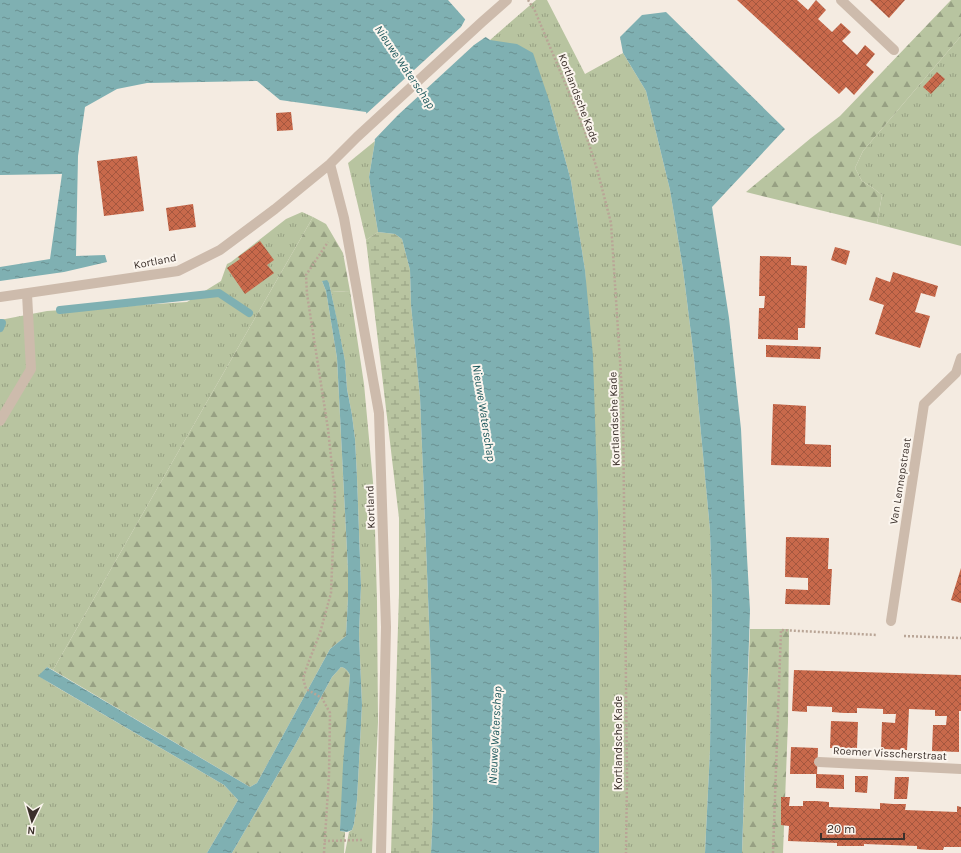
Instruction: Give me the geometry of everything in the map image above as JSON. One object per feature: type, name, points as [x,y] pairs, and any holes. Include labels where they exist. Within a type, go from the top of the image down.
[{"type":"street","name":"Kortland","points":[[0,298],[178,271],[220,250],[275,209],[330,164],[357,137],[507,0]]},
{"type":"street","points":[[841,0],[894,50]]},
{"type":"street","name":"Kortland","points":[[330,164],[344,218],[379,413],[386,627],[381,853]]},
{"type":"street","points":[[0,421],[31,369],[26,294]]},
{"type":"street","name":"Van Lennepstraat","points":[[891,621],[924,404],[956,373],[961,358]]},
{"type":"street","name":"Roemer Visscherstraat","points":[[819,762],[961,769]]},
{"type":"path","name":"Kortlandsche Kade","points":[[528,0],[535,11],[583,126],[597,169],[611,223],[623,407],[627,777],[626,853]]},
{"type":"path","points":[[324,853],[329,775],[330,713],[322,698],[306,689],[303,678],[320,633],[331,593],[335,495],[328,429],[307,294],[306,275],[344,218]]},
{"type":"path","points":[[773,853],[781,630],[881,635]]},
{"type":"path","points":[[903,636],[961,638]]},
{"type":"path","points":[[324,841],[381,840]]},
{"type":"green space","points":[[536,0],[547,0],[585,74],[623,53],[646,91],[670,190],[683,269],[694,358],[710,530],[712,600],[710,750],[705,853],[599,853],[600,752],[598,512],[585,270],[571,181],[550,103],[490,40]]},
{"type":"green space","points":[[951,0],[961,0],[961,36],[863,151],[855,168],[862,181],[882,195],[877,224],[746,192],[840,116]]},
{"type":"green space","points":[[961,36],[961,246],[877,224],[882,195],[862,181],[855,168],[863,151]]},
{"type":"green space","points":[[375,141],[369,177],[378,232],[366,240],[348,163]]},
{"type":"green space","points":[[302,212],[313,217],[53,670],[47,667],[39,676],[224,785],[238,800],[207,853],[0,853],[0,320],[47,311],[187,302],[221,281],[227,264],[286,219]]},
{"type":"green space","points":[[313,217],[326,224],[343,253],[350,291],[331,292],[329,283],[322,281],[326,291],[337,358],[348,570],[346,636],[330,649],[257,783],[250,787],[53,670]]},
{"type":"green space","points":[[378,232],[395,234],[402,239],[410,270],[411,305],[420,397],[431,671],[433,810],[431,853],[391,853],[399,594],[399,518],[366,240]]},
{"type":"green space","points":[[350,291],[364,384],[374,493],[378,722],[372,853],[345,853],[349,832],[352,830],[354,824],[357,800],[362,705],[359,634],[361,586],[355,439],[347,389],[345,361],[331,292]]},
{"type":"green space","points":[[750,629],[789,629],[788,722],[783,853],[742,853]]},
{"type":"green space","points":[[341,667],[347,670],[350,675],[340,831],[345,832],[344,853],[232,853],[295,745],[332,677]]},
{"type":"water","name":"Nieuwe Waterschap","points":[[0,0],[448,0],[472,27],[490,40],[517,44],[533,53],[550,103],[571,181],[585,270],[593,356],[598,512],[600,752],[599,853],[431,853],[433,810],[431,671],[420,397],[411,305],[410,270],[402,239],[395,234],[378,232],[369,177],[375,141],[366,112],[280,100],[257,81],[147,83],[117,89],[85,107],[78,156],[76,256],[105,255],[107,262],[64,272],[0,281],[0,267],[50,259],[62,174],[0,175]]},
{"type":"water","points":[[666,12],[785,129],[712,207],[729,318],[741,429],[750,610],[742,853],[705,853],[710,750],[712,600],[710,530],[694,358],[683,269],[670,190],[646,91],[623,53],[620,37],[642,15]]},
{"type":"water","points":[[327,280],[329,283],[345,361],[347,389],[355,439],[357,477],[361,586],[359,634],[362,705],[357,800],[354,824],[352,830],[347,832],[340,831],[343,765],[350,675],[347,670],[341,667],[332,677],[295,745],[232,853],[207,853],[238,800],[224,785],[38,676],[47,667],[250,787],[257,783],[330,649],[346,636],[348,570],[337,358],[326,291],[322,281]]},
{"type":"pier","points":[[466,18],[473,26],[487,36],[474,45],[398,115],[373,141],[365,115],[461,27]]},
{"type":"building","points":[[737,0],[797,0],[808,10],[816,0],[826,10],[818,19],[832,32],[841,23],[851,32],[842,41],[857,55],[865,45],[875,54],[866,65],[874,72],[854,95],[846,87],[839,94]]},
{"type":"building","points":[[870,0],[905,0],[889,18]]},
{"type":"building","points":[[937,72],[945,79],[931,94],[923,87]]},
{"type":"building","points":[[291,112],[293,130],[277,131],[276,113]]},
{"type":"building","points":[[137,156],[144,211],[104,216],[97,161]]},
{"type":"building","points":[[193,204],[196,227],[169,231],[166,208]]},
{"type":"building","points":[[260,241],[274,260],[267,265],[274,273],[245,294],[227,268],[240,259],[238,257]]},
{"type":"building","points":[[835,247],[850,251],[846,265],[831,260]]},
{"type":"building","points":[[760,256],[791,257],[791,265],[807,266],[805,328],[798,328],[798,340],[758,339],[759,308],[764,308],[765,296],[759,296]]},
{"type":"building","points":[[893,272],[938,286],[935,297],[921,293],[915,312],[930,316],[920,348],[875,334],[884,305],[869,300],[876,277],[890,282]]},
{"type":"building","points":[[766,345],[821,347],[820,359],[766,357]]},
{"type":"building","points":[[773,404],[806,406],[805,444],[831,445],[831,467],[771,465]]},
{"type":"building","points":[[786,537],[829,538],[828,569],[832,569],[830,605],[785,604],[786,589],[808,590],[808,578],[785,577]]},
{"type":"building","points":[[961,568],[961,603],[951,600]]},
{"type":"building","points":[[794,670],[961,675],[959,752],[932,751],[933,725],[946,725],[947,716],[935,716],[935,710],[909,709],[907,750],[881,749],[882,722],[895,723],[896,714],[883,714],[883,709],[857,708],[857,713],[844,713],[832,712],[832,707],[807,706],[807,712],[792,711]]},
{"type":"building","points":[[831,721],[858,722],[857,748],[830,748]]},
{"type":"building","points":[[791,747],[818,748],[817,774],[790,774]]},
{"type":"building","points":[[816,774],[844,775],[844,789],[816,788]]},
{"type":"building","points":[[855,776],[868,776],[867,793],[855,792]]},
{"type":"building","points":[[895,777],[909,777],[907,799],[894,799]]},
{"type":"building","points":[[781,797],[790,797],[789,806],[803,806],[803,801],[816,801],[829,802],[829,807],[880,809],[880,803],[906,804],[905,810],[957,812],[957,806],[961,807],[961,847],[944,847],[943,850],[930,850],[917,849],[917,846],[864,844],[864,846],[837,846],[837,843],[788,841],[789,826],[781,825]]},
{"type":"waterway","points":[[60,310],[219,293],[249,313]]},
{"type":"waterway","points":[[0,323],[2,323],[0,328]]}]
